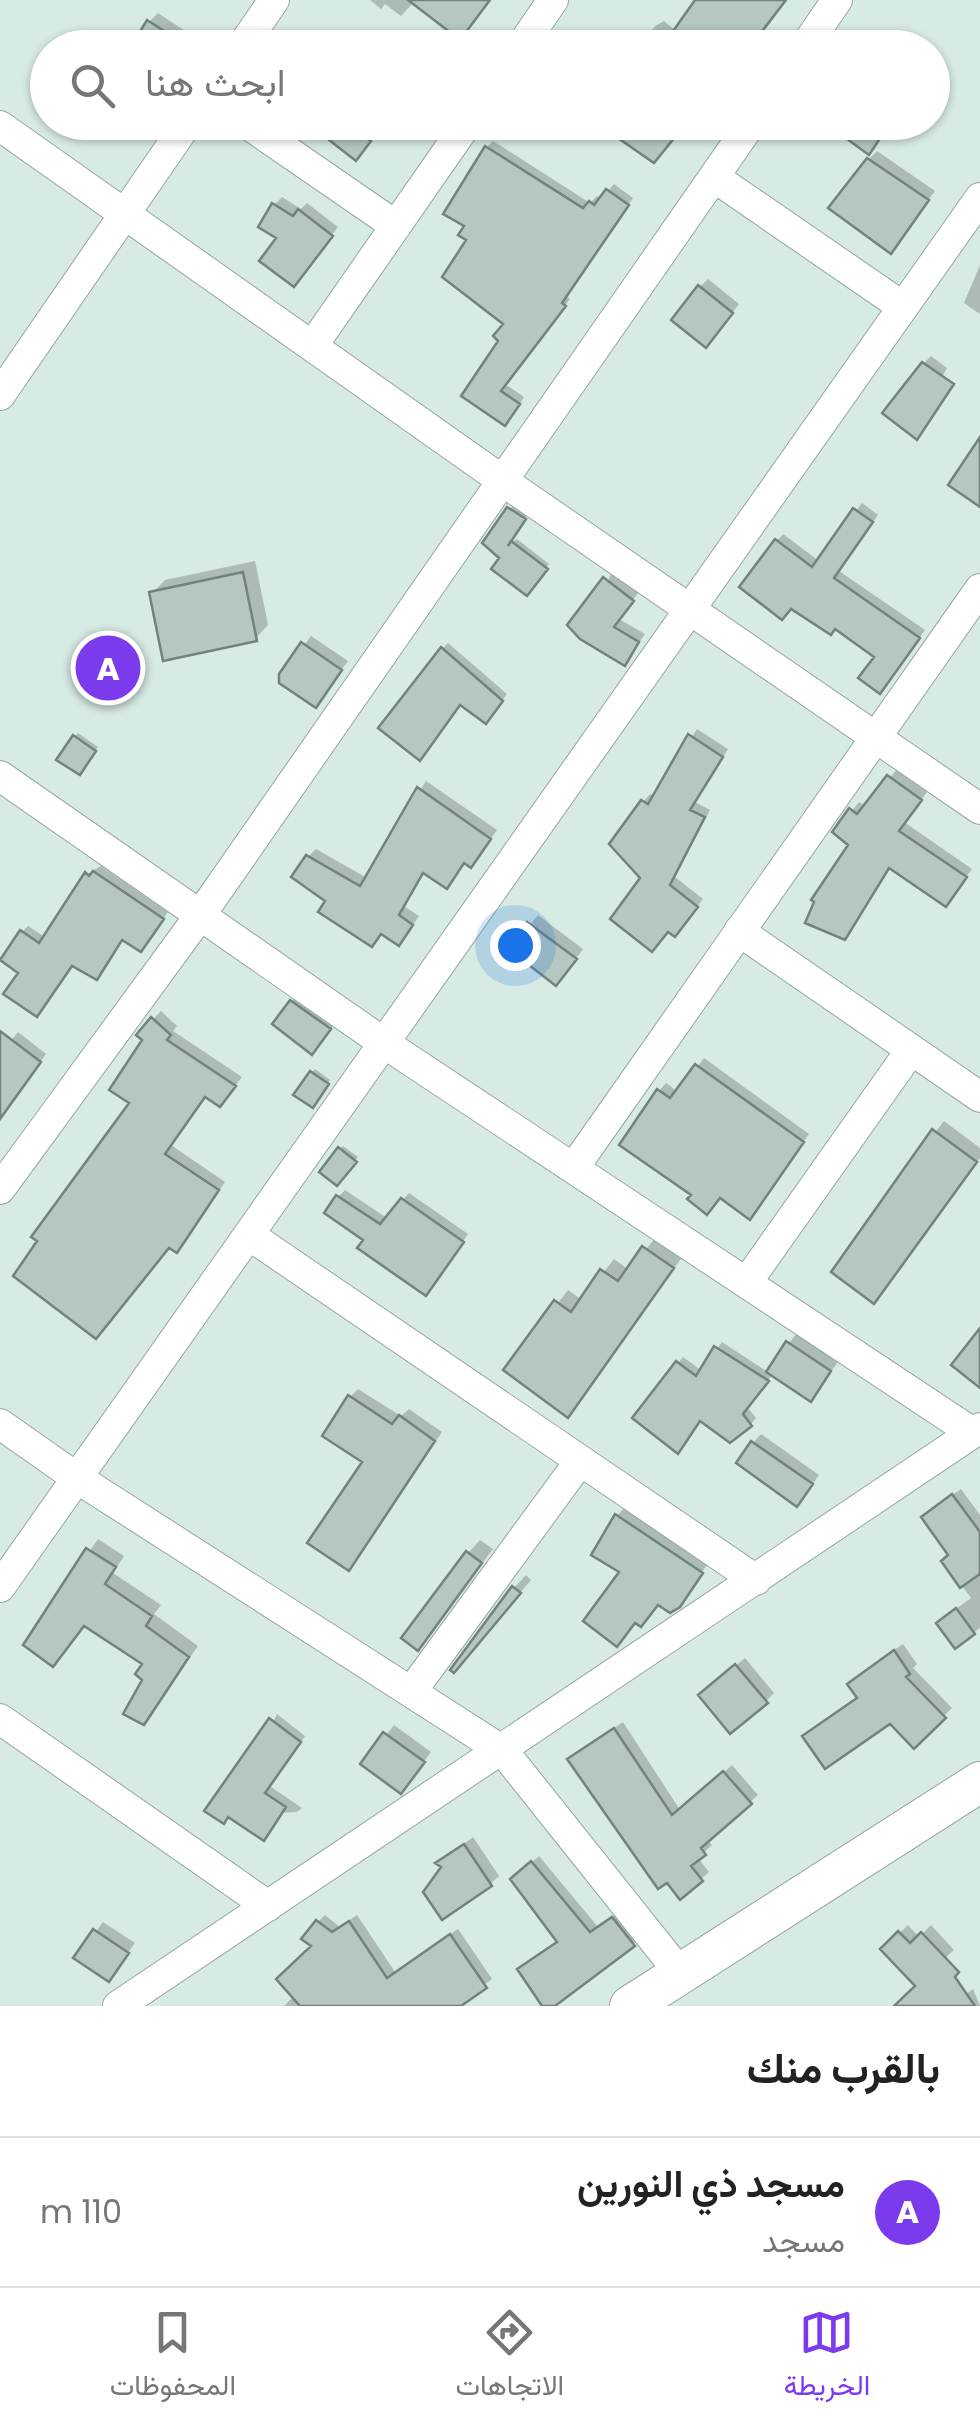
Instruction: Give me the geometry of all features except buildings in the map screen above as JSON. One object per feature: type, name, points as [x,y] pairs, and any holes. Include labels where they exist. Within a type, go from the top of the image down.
[{"type":"street","points":[[253,30],[274,0]]},
{"type":"street","points":[[533,30],[554,0]]},
{"type":"street","points":[[816,30],[837,0]]},
{"type":"street","points":[[0,126],[502,481],[980,809]]},
{"type":"street","points":[[0,395],[175,140]]},
{"type":"street","points":[[271,140],[396,226]]},
{"type":"street","points":[[313,345],[456,140]]},
{"type":"street","points":[[0,1189],[201,914],[740,140]]},
{"type":"street","points":[[714,177],[903,307]]},
{"type":"street","points":[[0,1587],[980,198]]},
{"type":"street","points":[[575,1166],[980,590]]},
{"type":"street","points":[[0,776],[384,1042],[976,1430],[504,1751],[118,2006]]},
{"type":"street","points":[[740,931],[980,1097]]},
{"type":"street","points":[[747,1282],[912,1050]]},
{"type":"street","points":[[249,1235],[756,1580]]},
{"type":"street","points":[[0,1424],[77,1478],[504,1751],[680,1972]]},
{"type":"street","points":[[411,1692],[580,1461]]},
{"type":"street","points":[[0,1719],[268,1906]]},
{"type":"street","points":[[630,2006],[980,1782]]},
{"type":"place","name":"مسجد ذي النورين","points":[[108,668]]}]
